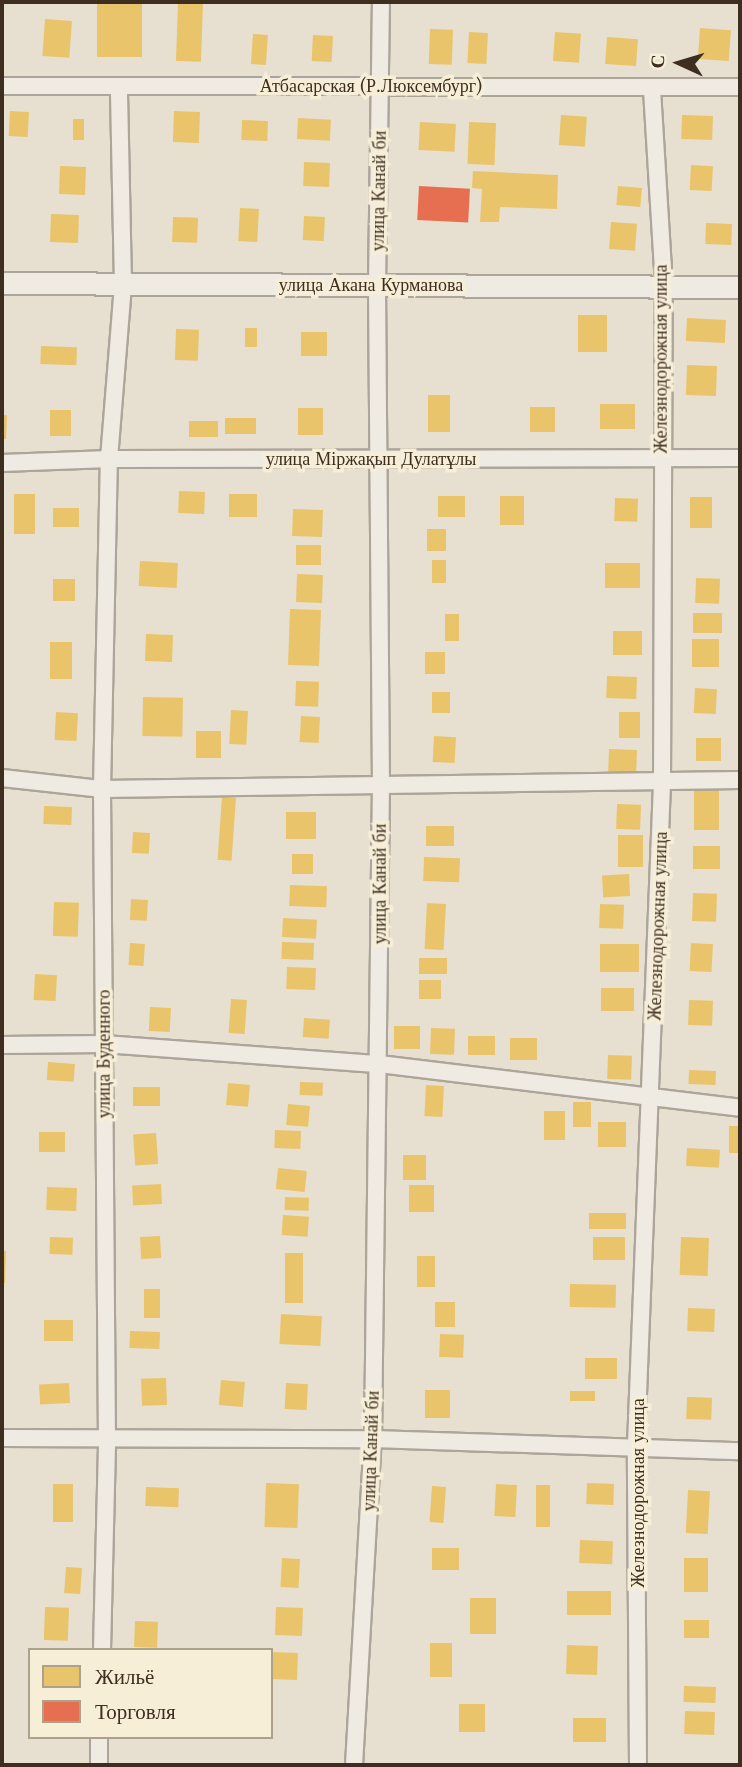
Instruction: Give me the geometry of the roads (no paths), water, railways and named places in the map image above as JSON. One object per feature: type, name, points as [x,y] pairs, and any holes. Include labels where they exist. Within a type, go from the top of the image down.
[{"type":"main road","name":"улица Акана Курманова","points":[[2,283],[740,287]]},
{"type":"street","name":"улица Канай би","points":[[354,1765],[373,1439],[379,1064],[382,460],[377,285],[381,2]]},
{"type":"street","name":"Атбасарская (Р.Люксембург)","points":[[2,86],[740,87]]},
{"type":"street","name":"улица Буденного","points":[[102,1648],[107,1441],[102,789],[109,459],[123,284],[119,86]]},
{"type":"street","name":"Железнодорожная улица","points":[[638,1765],[636,1445],[653,1100],[663,784],[660,457],[664,286],[652,87]]},
{"type":"street","name":"улица Міржақып Дулатұлы","points":[[2,463],[109,459],[740,458]]},
{"type":"street","points":[[2,778],[102,789],[663,784],[740,780]]},
{"type":"street","points":[[2,1045],[104,1044],[379,1064],[653,1100],[740,1108]]},
{"type":"street","points":[[2,1438],[107,1441],[373,1439],[636,1445],[740,1451]]},
{"type":"street","points":[[99,1739],[99,1765]]}]
